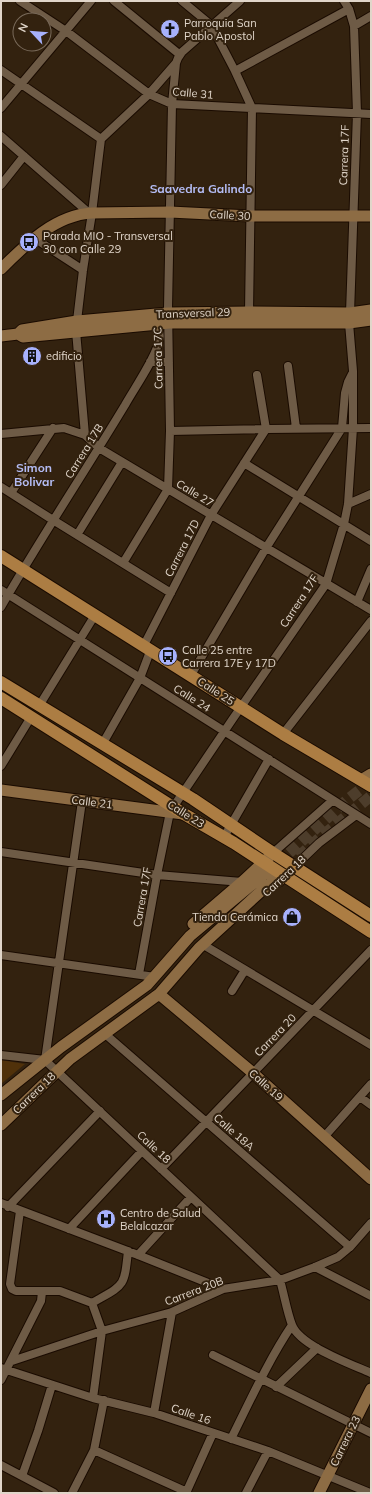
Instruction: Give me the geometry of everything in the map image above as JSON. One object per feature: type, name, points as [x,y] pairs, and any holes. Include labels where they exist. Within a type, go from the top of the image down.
[{"type":"main road","name":"Calle 25","points":[[1,556],[283,734],[368,780]]},
{"type":"main road","name":"Calle 23","points":[[1,682],[183,793],[371,916]]},
{"type":"main road","name":"Calle 23","points":[[1,698],[172,809],[184,814],[224,837],[269,875],[338,911],[371,932]]},
{"type":"main road","points":[[333,891],[338,911]]},
{"type":"street","points":[[1,108],[91,1]]},
{"type":"street","points":[[114,1],[179,54]]},
{"type":"street","points":[[182,1],[211,25],[252,108],[249,312]]},
{"type":"street","name":"Carrera 17C","points":[[123,563],[168,489],[170,431],[169,318],[172,104],[176,63],[179,54],[240,1]]},
{"type":"street","name":"Carrera 17F","points":[[139,974],[157,874],[172,809],[326,584],[344,524],[348,504],[353,428],[353,371],[350,318],[352,217],[357,113],[354,26],[349,9],[344,1]]},
{"type":"street","name":"Calle 31","points":[[23,2],[66,31],[149,94],[172,104],[371,114]]},
{"type":"street","points":[[235,71],[349,9]]},
{"type":"street","points":[[354,26],[371,16]]},
{"type":"street","points":[[85,435],[76,326],[101,138],[149,94],[176,63]]},
{"type":"street","points":[[1,70],[101,138]]},
{"type":"street","points":[[1,136],[90,213]]},
{"type":"street","points":[[1,185],[24,156]]},
{"type":"street","name":"Calle 30","points":[[2,266],[34,238],[66,219],[80,214],[170,212],[250,216],[371,216]]},
{"type":"street","points":[[34,238],[83,270]]},
{"type":"street","name":"Transversal 29","points":[[76,326],[148,315],[169,318],[350,318],[371,310]]},
{"type":"street","name":"Transversal 29","points":[[1,336],[18,334],[22,330],[76,326],[155,324],[169,318],[249,312],[371,320]]},
{"type":"street","points":[[148,315],[155,324]]},
{"type":"street","name":"Carrera 17B","points":[[1,607],[5,593],[22,569],[99,448],[150,362],[159,342],[159,331],[155,324]]},
{"type":"street","points":[[150,362],[169,362]]},
{"type":"street","points":[[288,366],[296,428]]},
{"type":"street","points":[[190,675],[266,548],[342,428],[345,393],[353,371]]},
{"type":"street","points":[[257,375],[266,428]]},
{"type":"street","points":[[11,493],[53,428]]},
{"type":"street","name":"Calle 27","points":[[1,434],[64,428],[85,435],[99,448],[371,610]]},
{"type":"street","points":[[170,431],[266,428],[371,428]]},
{"type":"street","name":"Carrera 17D","points":[[103,743],[140,678],[147,647],[171,593],[211,514],[266,428]]},
{"type":"street","points":[[77,535],[122,462]]},
{"type":"street","points":[[244,464],[371,541]]},
{"type":"street","points":[[1,487],[171,593]]},
{"type":"street","points":[[348,504],[371,494]]},
{"type":"street","points":[[357,602],[371,569]]},
{"type":"street","name":"Calle 24","points":[[5,593],[371,824]]},
{"type":"street","points":[[39,706],[95,615]]},
{"type":"street","points":[[283,734],[371,622]]},
{"type":"street","points":[[1,766],[31,717]]},
{"type":"street","points":[[224,837],[269,759]]},
{"type":"street","name":"Calle 21","points":[[1,790],[172,809]]},
{"type":"street","points":[[1,1055],[45,1060],[60,964],[82,800]]},
{"type":"street","name":"Carrera 18","points":[[1,1125],[70,1059],[162,992],[177,979],[207,947],[269,875],[273,853],[333,800]]},
{"type":"street","name":"Carrera 18","points":[[162,967],[166,953],[181,935],[202,915],[242,882],[295,866],[319,843],[356,815]]},
{"type":"street","points":[[1,852],[157,874],[242,882]]},
{"type":"street","name":"Carrera 18","points":[[1,1095],[61,1047],[135,995],[155,977],[182,944],[198,929],[269,875]]},
{"type":"street","name":"Carrera 18","points":[[162,992],[199,948],[269,875]]},
{"type":"street","points":[[207,947],[371,1045]]},
{"type":"street","name":"Carrera 20","points":[[161,1169],[371,950]]},
{"type":"street","points":[[1,955],[155,977]]},
{"type":"street","points":[[232,991],[245,970]]},
{"type":"street","name":"Calle 19","points":[[162,992],[371,1179]]},
{"type":"street","name":"Calle 18A","points":[[104,1033],[350,1247]]},
{"type":"street","name":"Calle 18","points":[[45,1060],[280,1280]]},
{"type":"street","points":[[324,1137],[371,1084]]},
{"type":"street","points":[[360,1097],[371,1105]]},
{"type":"street","points":[[100,1111],[5,1205],[128,1251],[223,1289]]},
{"type":"street","points":[[69,1230],[142,1151]]},
{"type":"street","points":[[138,1255],[191,1197]]},
{"type":"street","points":[[20,1211],[10,1284],[12,1289],[16,1291],[60,1291],[92,1303],[102,1331],[93,1398]]},
{"type":"street","name":"Carrera 20B","points":[[12,1361],[102,1331],[172,1312],[223,1289],[280,1280],[315,1267],[338,1257],[350,1247],[371,1223]]},
{"type":"street","points":[[92,1303],[118,1288],[123,1283],[128,1251]]},
{"type":"street","points":[[315,1267],[371,1296]]},
{"type":"street","points":[[280,1280],[292,1325],[297,1333],[317,1348],[371,1373]]},
{"type":"street","points":[[1,1380],[4,1370],[12,1361],[41,1301],[42,1292]]},
{"type":"street","points":[[154,1413],[172,1312]]},
{"type":"street","points":[[231,1439],[261,1379],[292,1325]]},
{"type":"street","points":[[276,1387],[317,1348]]},
{"type":"street","points":[[213,1355],[371,1434]]},
{"type":"street","name":"Calle 16","points":[[4,1370],[93,1398],[154,1413],[213,1434],[268,1451],[370,1493]]},
{"type":"street","points":[[22,1476],[52,1385]]},
{"type":"street","name":"Carrera 23","points":[[319,1493],[371,1389]]},
{"type":"street","points":[[72,1493],[94,1450],[104,1400]]},
{"type":"street","points":[[94,1450],[186,1493],[213,1434]]},
{"type":"street","points":[[246,1493],[268,1451]]},
{"type":"street","points":[[1,1465],[54,1493]]},
{"type":"shaded area","points":[[1,1060],[25,1064],[1,1084]]},
{"type":"tunnel","points":[[277,864],[347,800],[371,781]]},
{"type":"tunnel","points":[[274,879],[317,840],[371,796]]},
{"type":"place","name":"Parroquia San Pablo Apostol","points":[[170,29]]},
{"type":"place","name":"Parada MIO - Transversal 30 con Calle 29","points":[[29,242]]},
{"type":"place","name":"edificio","points":[[32,356]]},
{"type":"place","name":"Calle 25 entre Carrera 17E y 17D","points":[[168,656]]},
{"type":"place","name":"Tienda Cerámica","points":[[292,917]]},
{"type":"place","name":"Centro de Salud Belalcazar","points":[[106,1219]]},
{"type":"district","name":"Saavedra Galindo","points":[[201,188]]},
{"type":"district","name":"Simon Bolivar","points":[[34,474]]}]
